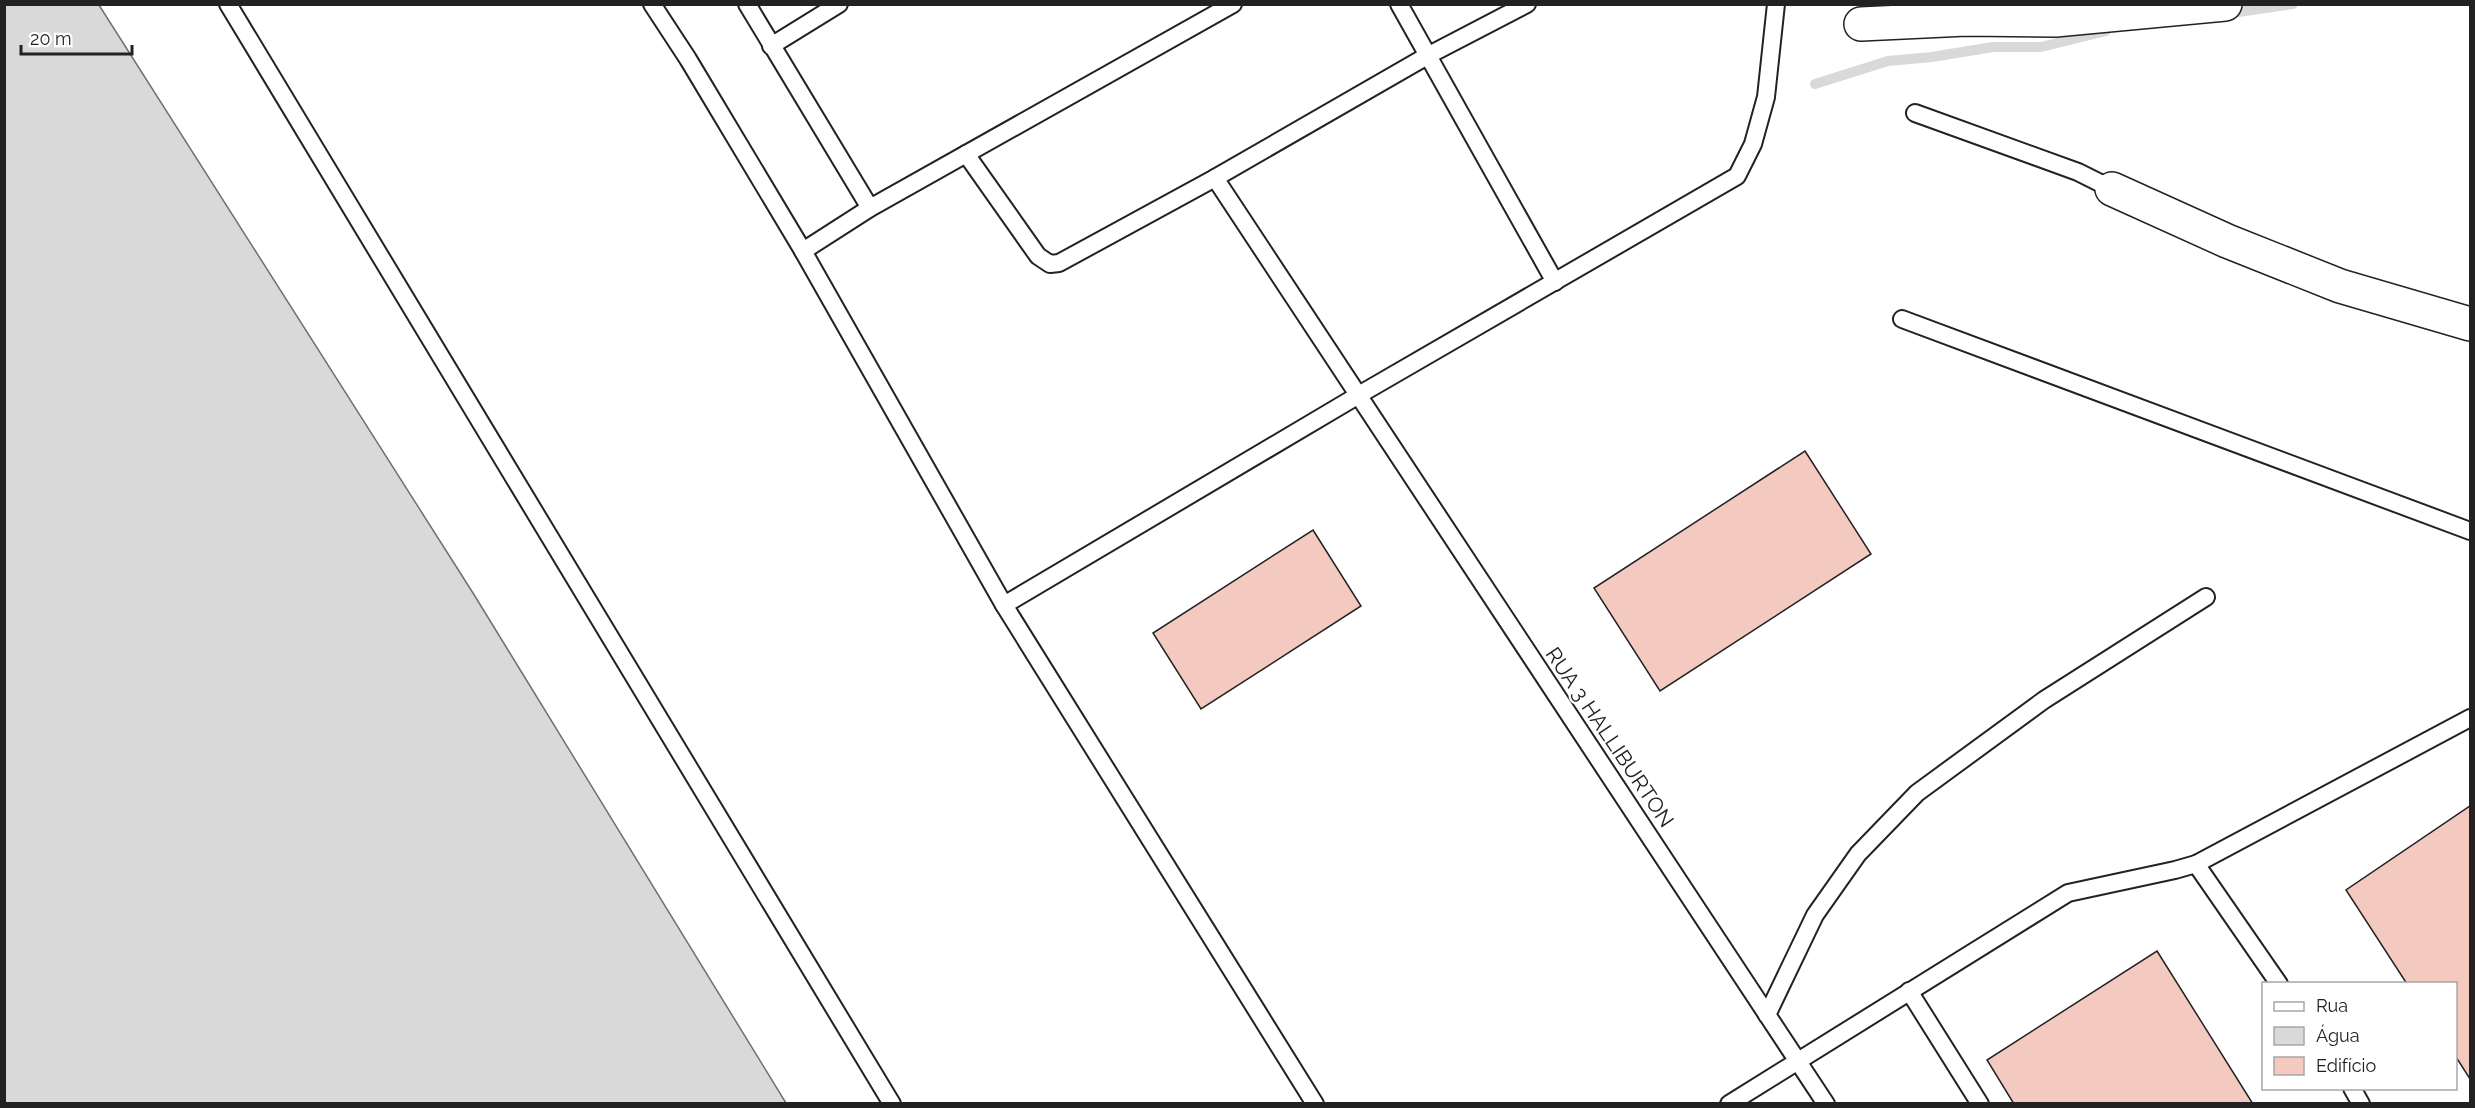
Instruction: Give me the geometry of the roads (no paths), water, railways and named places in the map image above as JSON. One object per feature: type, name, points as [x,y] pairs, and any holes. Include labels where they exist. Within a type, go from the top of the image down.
[{"type":"street","points":[[1861,24],[1966,20],[2055,20],[2225,4]]},
{"type":"street","points":[[2112,189],[2227,241],[2340,286],[2470,324]]},
{"type":"lane","points":[[228,4],[892,1104]]},
{"type":"lane","points":[[652,4],[688,58],[803,251],[1004,606],[1316,1104]]},
{"type":"lane","points":[[747,4],[870,208]]},
{"type":"lane","points":[[771,46],[839,4]]},
{"type":"lane","points":[[803,251],[870,208],[1233,4]]},
{"type":"lane","points":[[1399,4],[1555,282]]},
{"type":"lane","points":[[966,154],[1038,256],[1050,264],[1059,263],[1215,178],[1427,56],[1527,4]]},
{"type":"lane","points":[[1004,606],[1357,396],[1737,176],[1753,144],[1766,97],[1776,4]]},
{"type":"lane","points":[[1915,113],[2078,172],[2112,189]]},
{"type":"lane","name":"RUA 3 HALLIBURTON","points":[[1215,178],[1826,1104]]},
{"type":"lane","points":[[1902,319],[2470,531]]},
{"type":"lane","points":[[1767,1015],[1815,915],[1858,854],[1917,793],[2044,700],[2206,597]]},
{"type":"lane","points":[[1729,1104],[2068,893],[2196,864],[2470,718]]},
{"type":"lane","points":[[2196,864],[2278,982]]},
{"type":"lane","points":[[1910,990],[1980,1104]]},
{"type":"lane","points":[[2353,1090],[2361,1104]]},
{"type":"water","points":[[5,4],[99,5],[473,593],[786,1103],[5,1103]]},
{"type":"waterway","points":[[2225,14],[2293,4]]},
{"type":"waterway","points":[[1815,84],[1888,61],[1932,57],[1993,47],[2041,47],[2106,31]]}]
